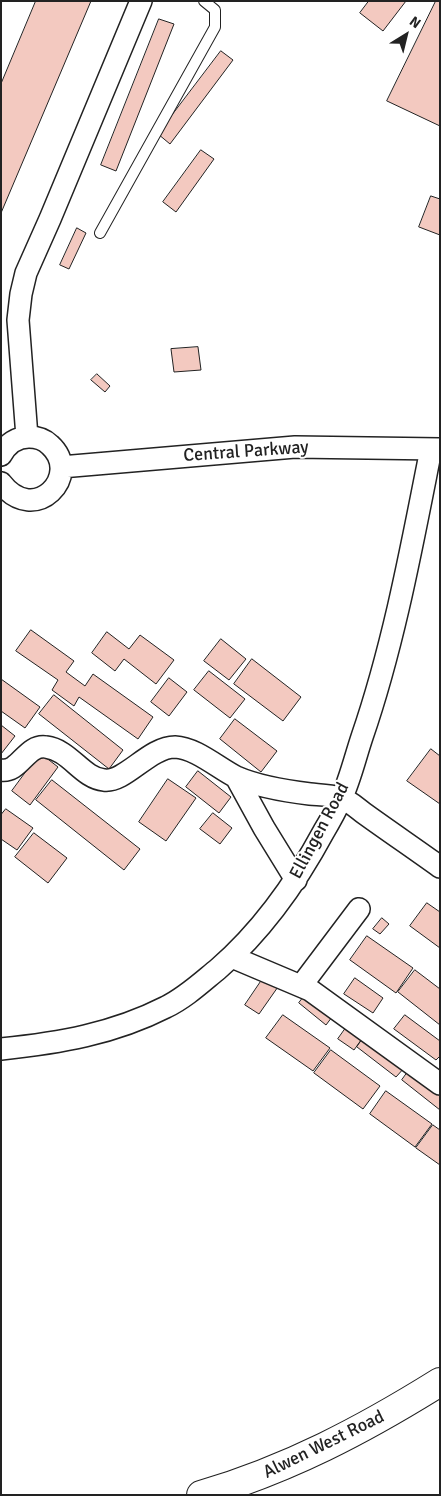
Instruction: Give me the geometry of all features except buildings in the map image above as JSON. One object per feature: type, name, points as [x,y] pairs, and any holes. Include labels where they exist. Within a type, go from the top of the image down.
[{"type":"street","points":[[27,437],[18,320],[26,273],[140,1]]},
{"type":"street","points":[[1,455],[17,439],[37,438],[47,442],[54,448],[59,457],[61,467],[60,478],[55,488],[47,495],[37,499],[27,500],[16,497],[7,491],[1,483]]},
{"type":"street","name":"Central Parkway","points":[[61,467],[295,447],[436,449]]},
{"type":"street","name":"Ellingen Road","points":[[1,1049],[76,1039],[113,1029],[146,1017],[168,1006],[200,984],[232,957],[254,936],[275,910],[312,854],[342,798],[374,702],[436,449]]},
{"type":"street","points":[[1,770],[11,769],[31,751],[40,747],[47,747],[63,753],[94,777],[109,780],[123,774],[154,753],[165,748],[175,747],[191,751],[236,776],[268,787],[290,792],[342,798],[440,867]]},
{"type":"street","points":[[236,776],[264,828],[296,880]]},
{"type":"street","points":[[301,986],[359,909]]},
{"type":"street","points":[[232,957],[310,990],[440,1084]]},
{"type":"street","name":"Alwen West Road","points":[[201,1495],[250,1480],[335,1443],[440,1382]]},
{"type":"lane","points":[[100,233],[215,27],[215,10],[204,1]]}]
